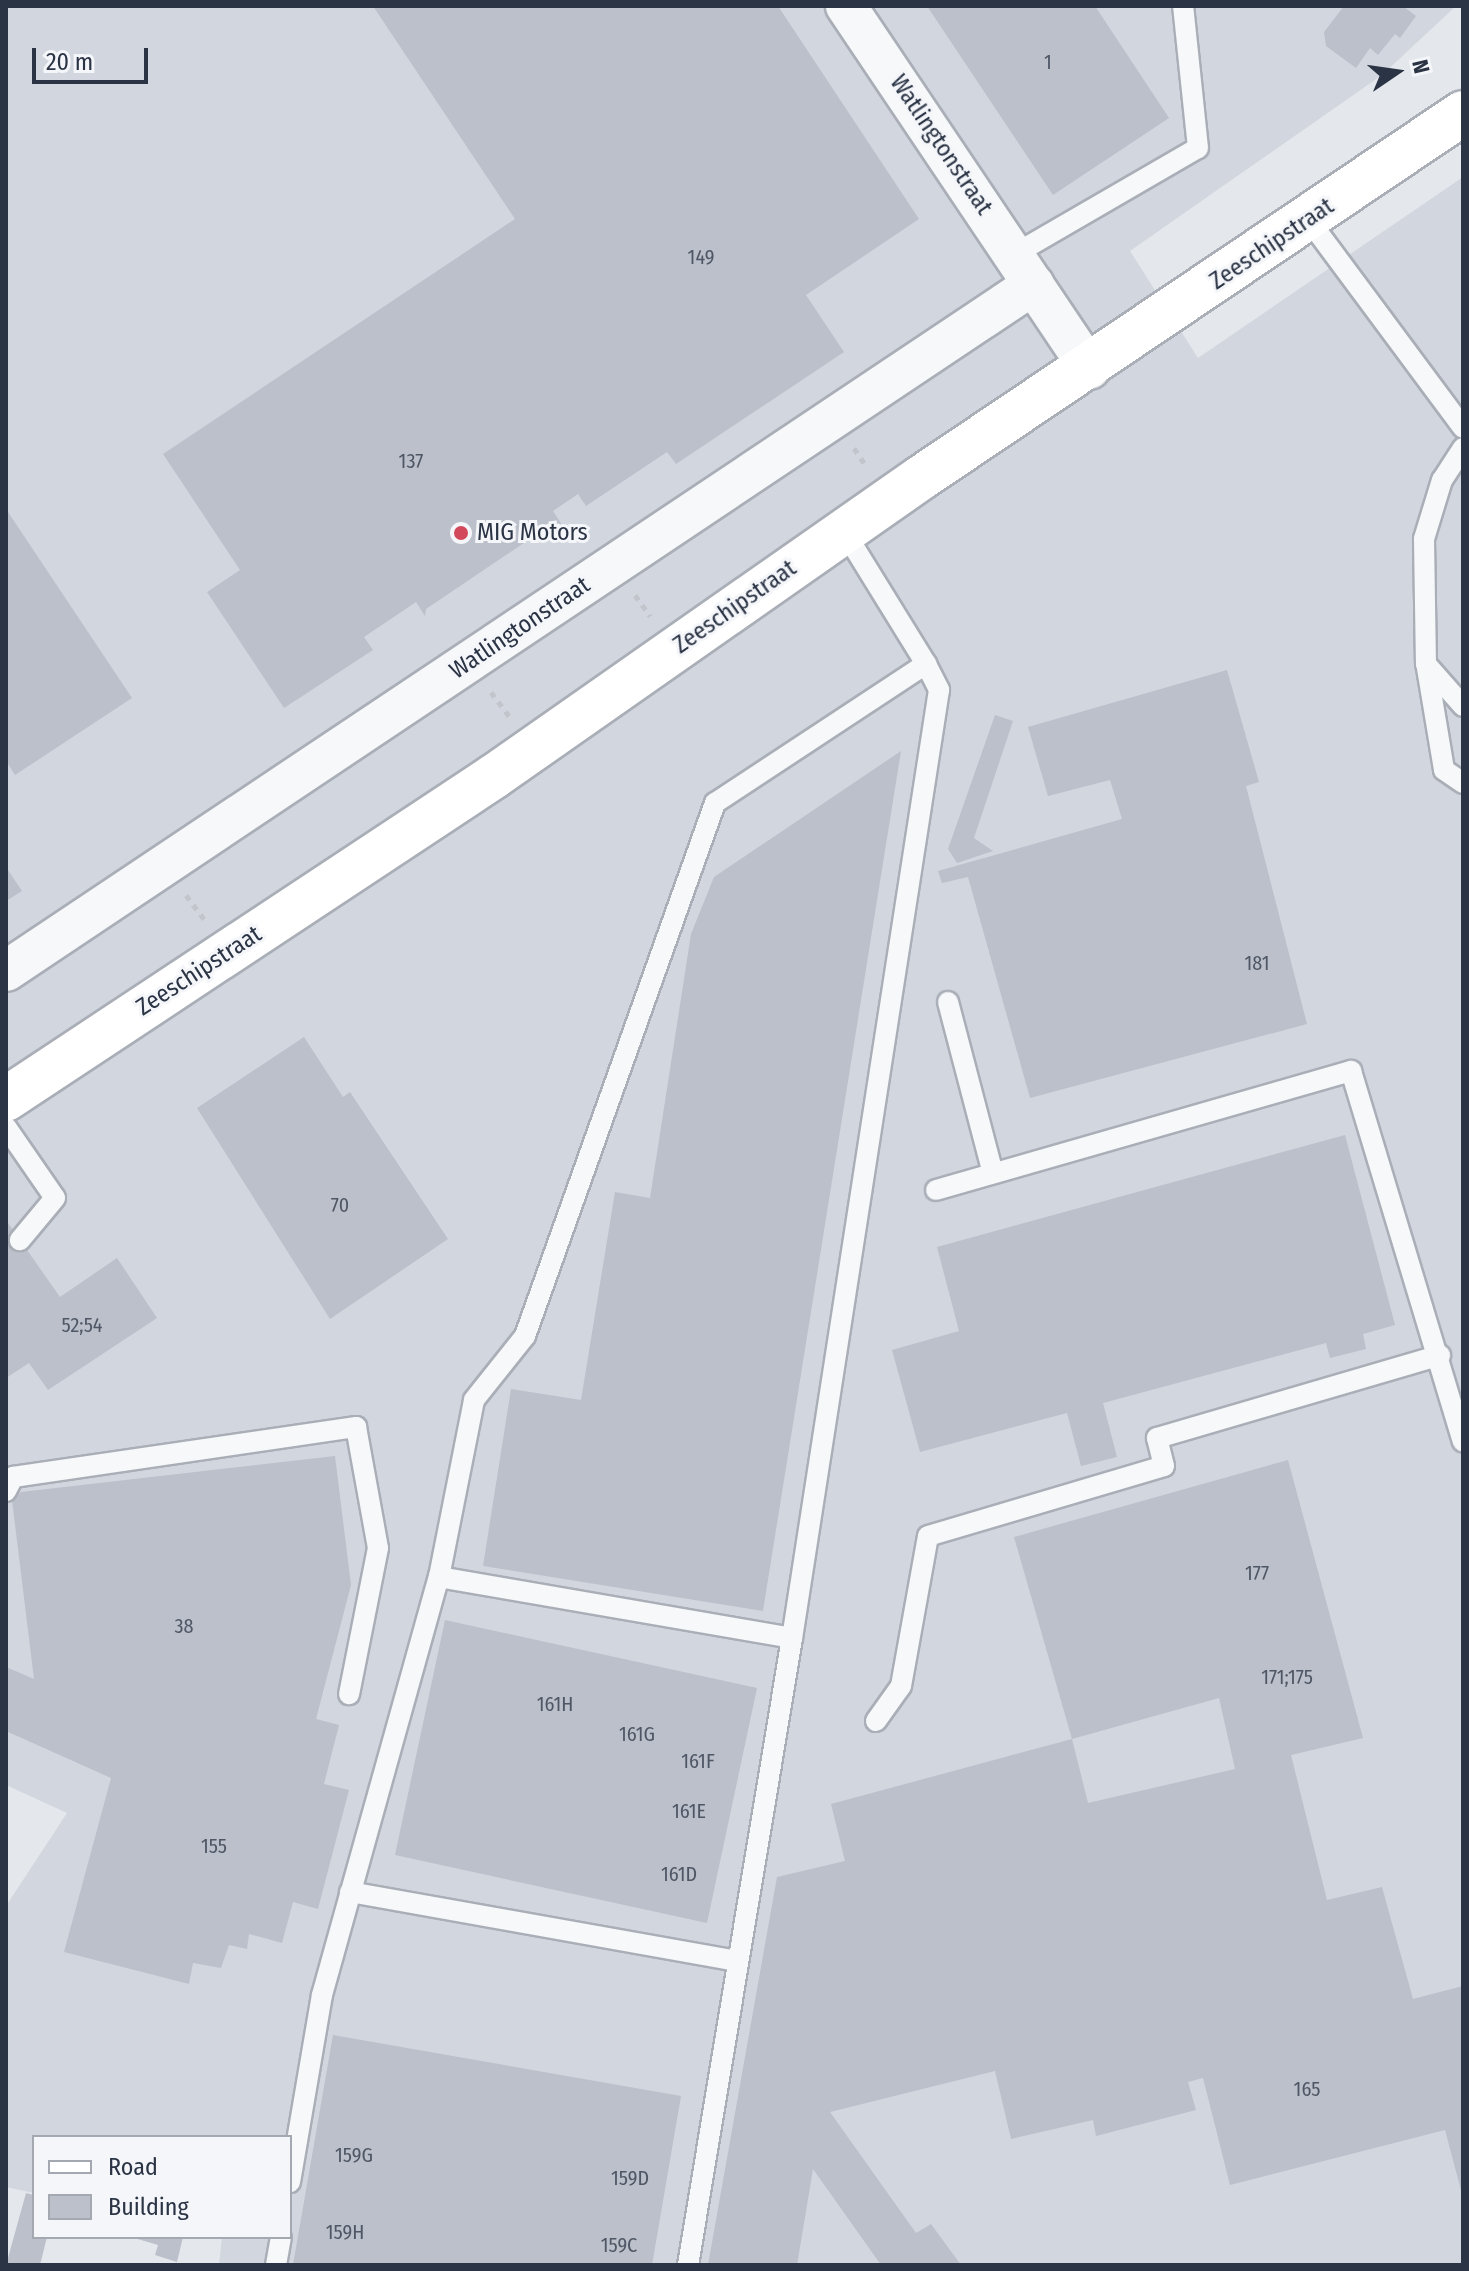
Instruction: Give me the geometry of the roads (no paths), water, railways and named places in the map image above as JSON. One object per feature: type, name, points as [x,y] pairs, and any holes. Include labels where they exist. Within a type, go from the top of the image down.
[{"type":"main road","name":"Zeeschipstraat","points":[[6,1099],[533,749],[889,500],[1090,369],[1463,113]]},
{"type":"street","name":"Watlingtonstraat","points":[[846,6],[1090,369]]},
{"type":"street","name":"Watlingtonstraat","points":[[6,971],[833,417],[1024,269]]},
{"type":"lane","points":[[1024,269],[1198,148],[1183,6]]},
{"type":"lane","points":[[1308,219],[1463,428]]},
{"type":"lane","points":[[1463,448],[1442,480],[1424,539],[1426,664],[1444,770],[1463,783]]},
{"type":"lane","points":[[688,2265],[792,1638],[939,690],[844,531]]},
{"type":"lane","points":[[292,2170],[322,1995],[439,1577],[474,1400],[525,1336],[715,803],[926,664]]},
{"type":"lane","points":[[1426,664],[1463,706]]},
{"type":"lane","points":[[948,1002],[993,1173]]},
{"type":"lane","points":[[936,1190],[1351,1071],[1440,1355],[1463,1441]]},
{"type":"lane","points":[[6,1127],[55,1198],[20,1240]]},
{"type":"lane","points":[[876,1721],[901,1686],[928,1536],[1164,1466],[1157,1438],[1440,1355]]},
{"type":"lane","points":[[6,1491],[13,1477],[356,1427],[378,1548],[349,1694]]},
{"type":"lane","points":[[439,1577],[792,1638]]},
{"type":"lane","points":[[350,1892],[738,1961]]},
{"type":"lane","points":[[276,2265],[281,2239]]},
{"type":"place","name":"MIG Motors","points":[[461,533]]}]
